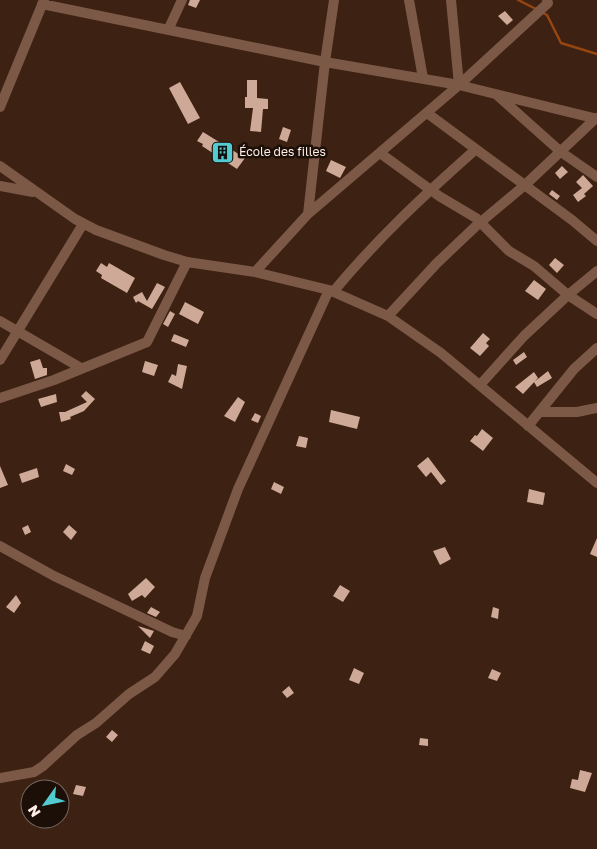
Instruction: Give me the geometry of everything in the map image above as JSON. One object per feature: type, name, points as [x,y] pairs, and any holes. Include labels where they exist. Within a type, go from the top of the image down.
[{"type":"street","points":[[169,28],[182,0]]},
{"type":"street","points":[[308,214],[334,0]]},
{"type":"street","points":[[409,0],[423,78]]},
{"type":"street","points":[[451,0],[459,85]]},
{"type":"street","points":[[255,272],[308,214],[459,85],[549,1]]},
{"type":"street","points":[[0,106],[43,2],[325,62],[459,85],[596,119]]},
{"type":"street","points":[[494,93],[561,152],[597,177]]},
{"type":"street","points":[[427,113],[597,241]]},
{"type":"street","points":[[388,316],[437,263],[481,221],[525,185],[596,119]]},
{"type":"street","points":[[0,778],[34,772],[43,766],[77,735],[96,723],[129,694],[155,677],[175,654],[197,616],[205,578],[238,489],[331,291],[390,227],[475,150]]},
{"type":"street","points":[[380,153],[439,196],[481,221],[500,243],[534,266],[568,296],[597,314]]},
{"type":"street","points":[[0,166],[83,224],[96,230],[187,262],[255,272],[331,291],[388,316],[432,346],[597,483]]},
{"type":"street","points":[[0,186],[38,193]]},
{"type":"street","points":[[0,360],[83,224]]},
{"type":"street","points":[[0,398],[54,380],[148,341],[187,262]]},
{"type":"street","points":[[480,385],[524,336],[597,270]]},
{"type":"street","points":[[0,321],[81,368]]},
{"type":"street","points":[[528,426],[574,369],[597,348]]},
{"type":"street","points":[[540,412],[577,412],[597,408]]},
{"type":"street","points":[[0,546],[54,576],[172,632],[186,636]]},
{"type":"building","points":[[190,0],[200,0],[196,8],[188,5]]},
{"type":"building","points":[[505,11],[513,20],[507,25],[498,16]]},
{"type":"building","points":[[247,80],[257,80],[257,98],[268,99],[268,109],[263,109],[261,132],[250,131],[253,108],[245,108]]},
{"type":"building","points":[[180,82],[200,118],[188,124],[169,88]]},
{"type":"building","points":[[283,127],[291,130],[287,142],[279,139]]},
{"type":"building","name":"École des filles","points":[[203,132],[245,158],[237,169],[197,141]]},
{"type":"building","points":[[331,160],[346,167],[340,178],[326,171]]},
{"type":"building","points":[[562,166],[568,172],[560,179],[555,173]]},
{"type":"building","points":[[583,175],[593,186],[584,194],[586,196],[578,202],[573,195],[582,188],[576,182]]},
{"type":"building","points":[[552,190],[560,196],[557,200],[549,194]]},
{"type":"building","points":[[555,258],[564,265],[557,273],[549,265]]},
{"type":"building","points":[[101,263],[107,267],[109,263],[135,278],[127,293],[101,278],[102,275],[96,271]]},
{"type":"building","points":[[534,280],[546,289],[538,300],[525,291]]},
{"type":"building","points":[[157,283],[165,287],[152,309],[138,301],[136,303],[133,297],[142,292],[147,301]]},
{"type":"building","points":[[185,302],[204,312],[198,324],[179,314]]},
{"type":"building","points":[[170,311],[175,314],[168,327],[163,324]]},
{"type":"building","points":[[483,333],[490,339],[486,343],[489,346],[480,356],[470,348]]},
{"type":"building","points":[[174,334],[189,340],[186,347],[171,341]]},
{"type":"building","points":[[524,352],[527,357],[516,365],[513,360]]},
{"type":"building","points":[[40,359],[43,368],[47,368],[47,375],[35,379],[30,362]]},
{"type":"building","points":[[145,361],[158,365],[154,376],[142,372]]},
{"type":"building","points":[[178,364],[187,366],[182,389],[168,382],[172,374],[176,376]]},
{"type":"building","points":[[548,371],[552,378],[537,387],[534,382]]},
{"type":"building","points":[[534,372],[538,378],[523,394],[515,387]]},
{"type":"building","points":[[86,391],[95,399],[84,411],[70,417],[71,419],[61,422],[59,412],[65,412],[87,402],[81,396]]},
{"type":"building","points":[[56,394],[57,402],[41,407],[38,399]]},
{"type":"building","points":[[238,397],[245,402],[235,422],[224,416]]},
{"type":"building","points":[[331,410],[360,417],[357,429],[329,422]]},
{"type":"building","points":[[255,413],[261,416],[258,423],[251,420]]},
{"type":"building","points":[[482,429],[493,438],[483,451],[470,441]]},
{"type":"building","points":[[299,436],[308,438],[306,448],[296,446]]},
{"type":"building","points":[[428,457],[446,481],[441,485],[431,472],[426,477],[417,466]]},
{"type":"building","points":[[66,464],[75,469],[72,475],[63,471]]},
{"type":"building","points":[[0,466],[8,485],[0,488]]},
{"type":"building","points":[[37,468],[39,477],[22,483],[19,474]]},
{"type":"building","points":[[274,482],[284,487],[281,494],[271,489]]},
{"type":"building","points":[[529,489],[545,493],[543,505],[527,502]]},
{"type":"building","points":[[28,525],[31,532],[25,535],[22,528]]},
{"type":"building","points":[[69,525],[77,532],[71,540],[63,532]]},
{"type":"building","points":[[597,538],[597,557],[590,554]]},
{"type":"building","points":[[445,547],[451,559],[440,565],[433,551]]},
{"type":"building","points":[[146,578],[155,587],[145,598],[142,595],[132,601],[128,594]]},
{"type":"building","points":[[340,585],[350,591],[343,602],[333,596]]},
{"type":"building","points":[[16,595],[21,603],[14,613],[6,607]]},
{"type":"building","points":[[151,607],[160,612],[156,617],[147,613]]},
{"type":"building","points":[[493,607],[499,609],[498,619],[491,617]]},
{"type":"building","points":[[138,626],[154,631],[150,638]]},
{"type":"building","points":[[145,641],[154,646],[150,654],[141,650]]},
{"type":"building","points":[[354,668],[364,673],[359,684],[349,680]]},
{"type":"building","points":[[492,669],[501,673],[497,681],[488,678]]},
{"type":"building","points":[[289,686],[294,693],[287,698],[282,692]]},
{"type":"building","points":[[112,730],[118,735],[112,742],[106,737]]},
{"type":"building","points":[[420,738],[428,739],[428,746],[419,745]]},
{"type":"building","points":[[580,770],[592,773],[585,792],[570,788],[572,779],[578,780]]},
{"type":"building","points":[[76,785],[86,787],[83,796],[73,794]]},
{"type":"waterway","points":[[518,0],[536,9]]},
{"type":"waterway","points":[[543,13],[547,15],[561,43],[597,54]]},
{"type":"place","name":"École des filles","points":[[223,152]]}]
